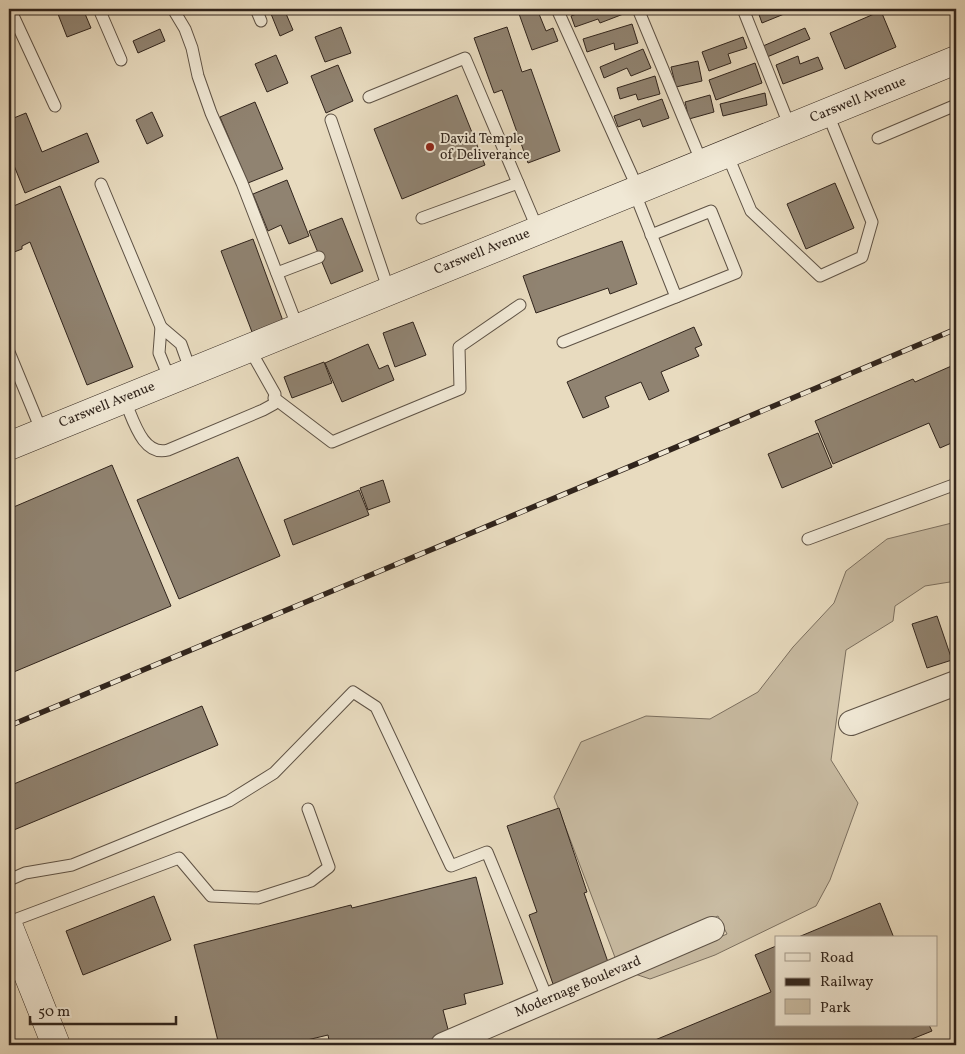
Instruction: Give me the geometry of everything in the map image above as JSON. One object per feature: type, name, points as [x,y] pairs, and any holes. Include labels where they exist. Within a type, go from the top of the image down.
[{"type":"street","name":"Carswell Avenue","points":[[9,446],[956,60]]},
{"type":"street","points":[[851,723],[956,684]]},
{"type":"street","points":[[9,927],[56,1045]]},
{"type":"street","name":"Modernage Boulevard","points":[[443,1045],[712,929]]},
{"type":"lane","points":[[10,9],[55,106]]},
{"type":"lane","points":[[99,9],[121,60]]},
{"type":"lane","points":[[174,9],[185,29],[192,48],[198,76],[211,113],[242,183],[298,328]]},
{"type":"lane","points":[[256,9],[261,21]]},
{"type":"lane","points":[[558,9],[636,190],[651,235],[676,297]]},
{"type":"lane","points":[[638,9],[714,158],[751,211],[820,276],[862,257],[872,222],[827,112]]},
{"type":"lane","points":[[743,9],[790,127]]},
{"type":"lane","points":[[369,97],[466,58],[538,230]]},
{"type":"lane","points":[[878,138],[956,105]]},
{"type":"lane","points":[[331,120],[388,291]]},
{"type":"lane","points":[[422,218],[518,183]]},
{"type":"lane","points":[[100,184],[161,327],[181,344],[180,376]]},
{"type":"lane","points":[[563,342],[736,273],[711,211],[651,235]]},
{"type":"lane","points":[[277,273],[319,257]]},
{"type":"lane","points":[[274,401],[332,442],[460,388],[459,347],[520,305]]},
{"type":"lane","points":[[161,327],[159,353],[180,376]]},
{"type":"lane","points":[[124,399],[143,440],[154,450],[160,452],[168,450],[263,410],[274,401],[275,394],[249,348]]},
{"type":"lane","points":[[9,352],[42,432]]},
{"type":"lane","points":[[808,539],[956,484]]},
{"type":"lane","points":[[9,880],[25,873],[72,865],[229,801],[274,773],[353,692],[376,707],[451,866],[487,852],[548,1000]]},
{"type":"lane","points":[[9,922],[179,858],[211,896],[258,898],[311,881],[329,867],[308,809]]},
{"type":"green space","points":[[956,522],[956,581],[925,586],[895,606],[893,621],[846,650],[831,760],[858,803],[830,880],[816,906],[715,955],[650,979],[635,974],[727,934],[718,916],[616,960],[554,797],[581,742],[646,716],[710,719],[758,692],[793,647],[834,603],[846,571],[887,539]]},
{"type":"building","points":[[56,9],[83,9],[91,28],[67,37]]},
{"type":"building","points":[[269,9],[284,9],[293,30],[280,36]]},
{"type":"building","points":[[537,9],[546,31],[553,28],[558,41],[532,50],[518,11]]},
{"type":"building","points":[[590,9],[625,9],[626,13],[600,23],[598,19],[575,27],[571,16]]},
{"type":"building","points":[[757,9],[788,9],[789,12],[762,23]]},
{"type":"building","points":[[881,11],[896,47],[845,69],[830,33]]},
{"type":"building","points":[[632,24],[638,43],[615,50],[614,43],[587,52],[583,39]]},
{"type":"building","points":[[341,27],[351,53],[325,62],[315,37]]},
{"type":"building","points":[[507,27],[522,72],[531,69],[560,151],[528,163],[502,90],[494,93],[474,38]]},
{"type":"building","points":[[805,28],[810,39],[767,57],[763,46]]},
{"type":"building","points":[[160,29],[165,41],[138,53],[133,41]]},
{"type":"building","points":[[743,37],[747,48],[728,54],[731,63],[709,71],[702,52]]},
{"type":"building","points":[[643,49],[651,68],[631,76],[627,68],[604,78],[600,67]]},
{"type":"building","points":[[276,55],[288,83],[267,92],[255,64]]},
{"type":"building","points":[[798,56],[800,64],[818,57],[823,69],[783,84],[776,65]]},
{"type":"building","points":[[698,61],[702,81],[676,87],[671,67]]},
{"type":"building","points":[[755,63],[762,83],[716,100],[709,80]]},
{"type":"building","points":[[338,65],[353,101],[326,113],[311,76]]},
{"type":"building","points":[[655,76],[660,94],[638,100],[636,94],[620,99],[617,88]]},
{"type":"building","points":[[765,93],[767,105],[723,116],[720,104]]},
{"type":"building","name":"David Temple of Deliverance","points":[[457,95],[485,165],[402,199],[374,129]]},
{"type":"building","points":[[710,95],[714,112],[689,119],[685,102]]},
{"type":"building","points":[[662,99],[669,118],[643,127],[640,119],[618,127],[614,116]]},
{"type":"building","points":[[255,102],[283,169],[248,183],[220,117]]},
{"type":"building","points":[[152,112],[163,136],[147,144],[136,120]]},
{"type":"building","points":[[26,113],[42,152],[87,133],[99,162],[25,193],[9,153],[9,120]]},
{"type":"building","points":[[287,180],[309,236],[289,244],[281,225],[268,231],[253,194]]},
{"type":"building","points":[[835,183],[854,228],[806,249],[787,204]]},
{"type":"building","points":[[60,186],[133,367],[87,385],[30,242],[22,246],[22,249],[9,254],[9,208]]},
{"type":"building","points":[[342,218],[363,271],[331,284],[309,231]]},
{"type":"building","points":[[253,239],[283,321],[252,332],[221,251]]},
{"type":"building","points":[[622,241],[637,284],[610,294],[608,288],[536,313],[523,276]]},
{"type":"building","points":[[413,322],[426,355],[395,367],[383,333]]},
{"type":"building","points":[[694,327],[702,345],[695,348],[699,356],[661,372],[669,391],[649,400],[641,382],[605,397],[609,407],[583,418],[567,382]]},
{"type":"building","points":[[368,344],[379,369],[388,365],[394,380],[342,402],[325,363]]},
{"type":"building","points":[[324,362],[332,383],[292,398],[284,377]]},
{"type":"building","points":[[956,364],[956,441],[940,448],[929,423],[833,464],[815,421],[913,379],[915,382]]},
{"type":"building","points":[[818,433],[832,467],[782,488],[768,454]]},
{"type":"building","points":[[238,457],[280,556],[179,599],[137,500]]},
{"type":"building","points":[[112,465],[171,606],[9,674],[9,509]]},
{"type":"building","points":[[383,480],[390,502],[368,510],[360,488]]},
{"type":"building","points":[[359,490],[369,515],[293,545],[284,520]]},
{"type":"building","points":[[937,616],[952,660],[927,668],[912,624]]},
{"type":"building","points":[[202,706],[218,745],[9,832],[9,786]]},
{"type":"building","points":[[559,808],[587,892],[584,893],[609,965],[553,984],[529,915],[537,912],[507,826]]},
{"type":"building","points":[[476,877],[503,984],[464,994],[466,1004],[443,1010],[450,1037],[418,1045],[330,1045],[328,1035],[286,1045],[219,1045],[194,945],[351,905],[352,908]]},
{"type":"building","points":[[154,896],[171,940],[83,975],[66,931]]},
{"type":"building","points":[[880,903],[893,936],[801,936]]},
{"type":"building","points":[[775,946],[775,1026],[930,1026],[932,1031],[897,1045],[643,1045],[771,992],[755,955]]},
{"type":"railway","points":[[9,726],[956,329]]},
{"type":"place","name":"David Temple of Deliverance","points":[[430,147]]}]
